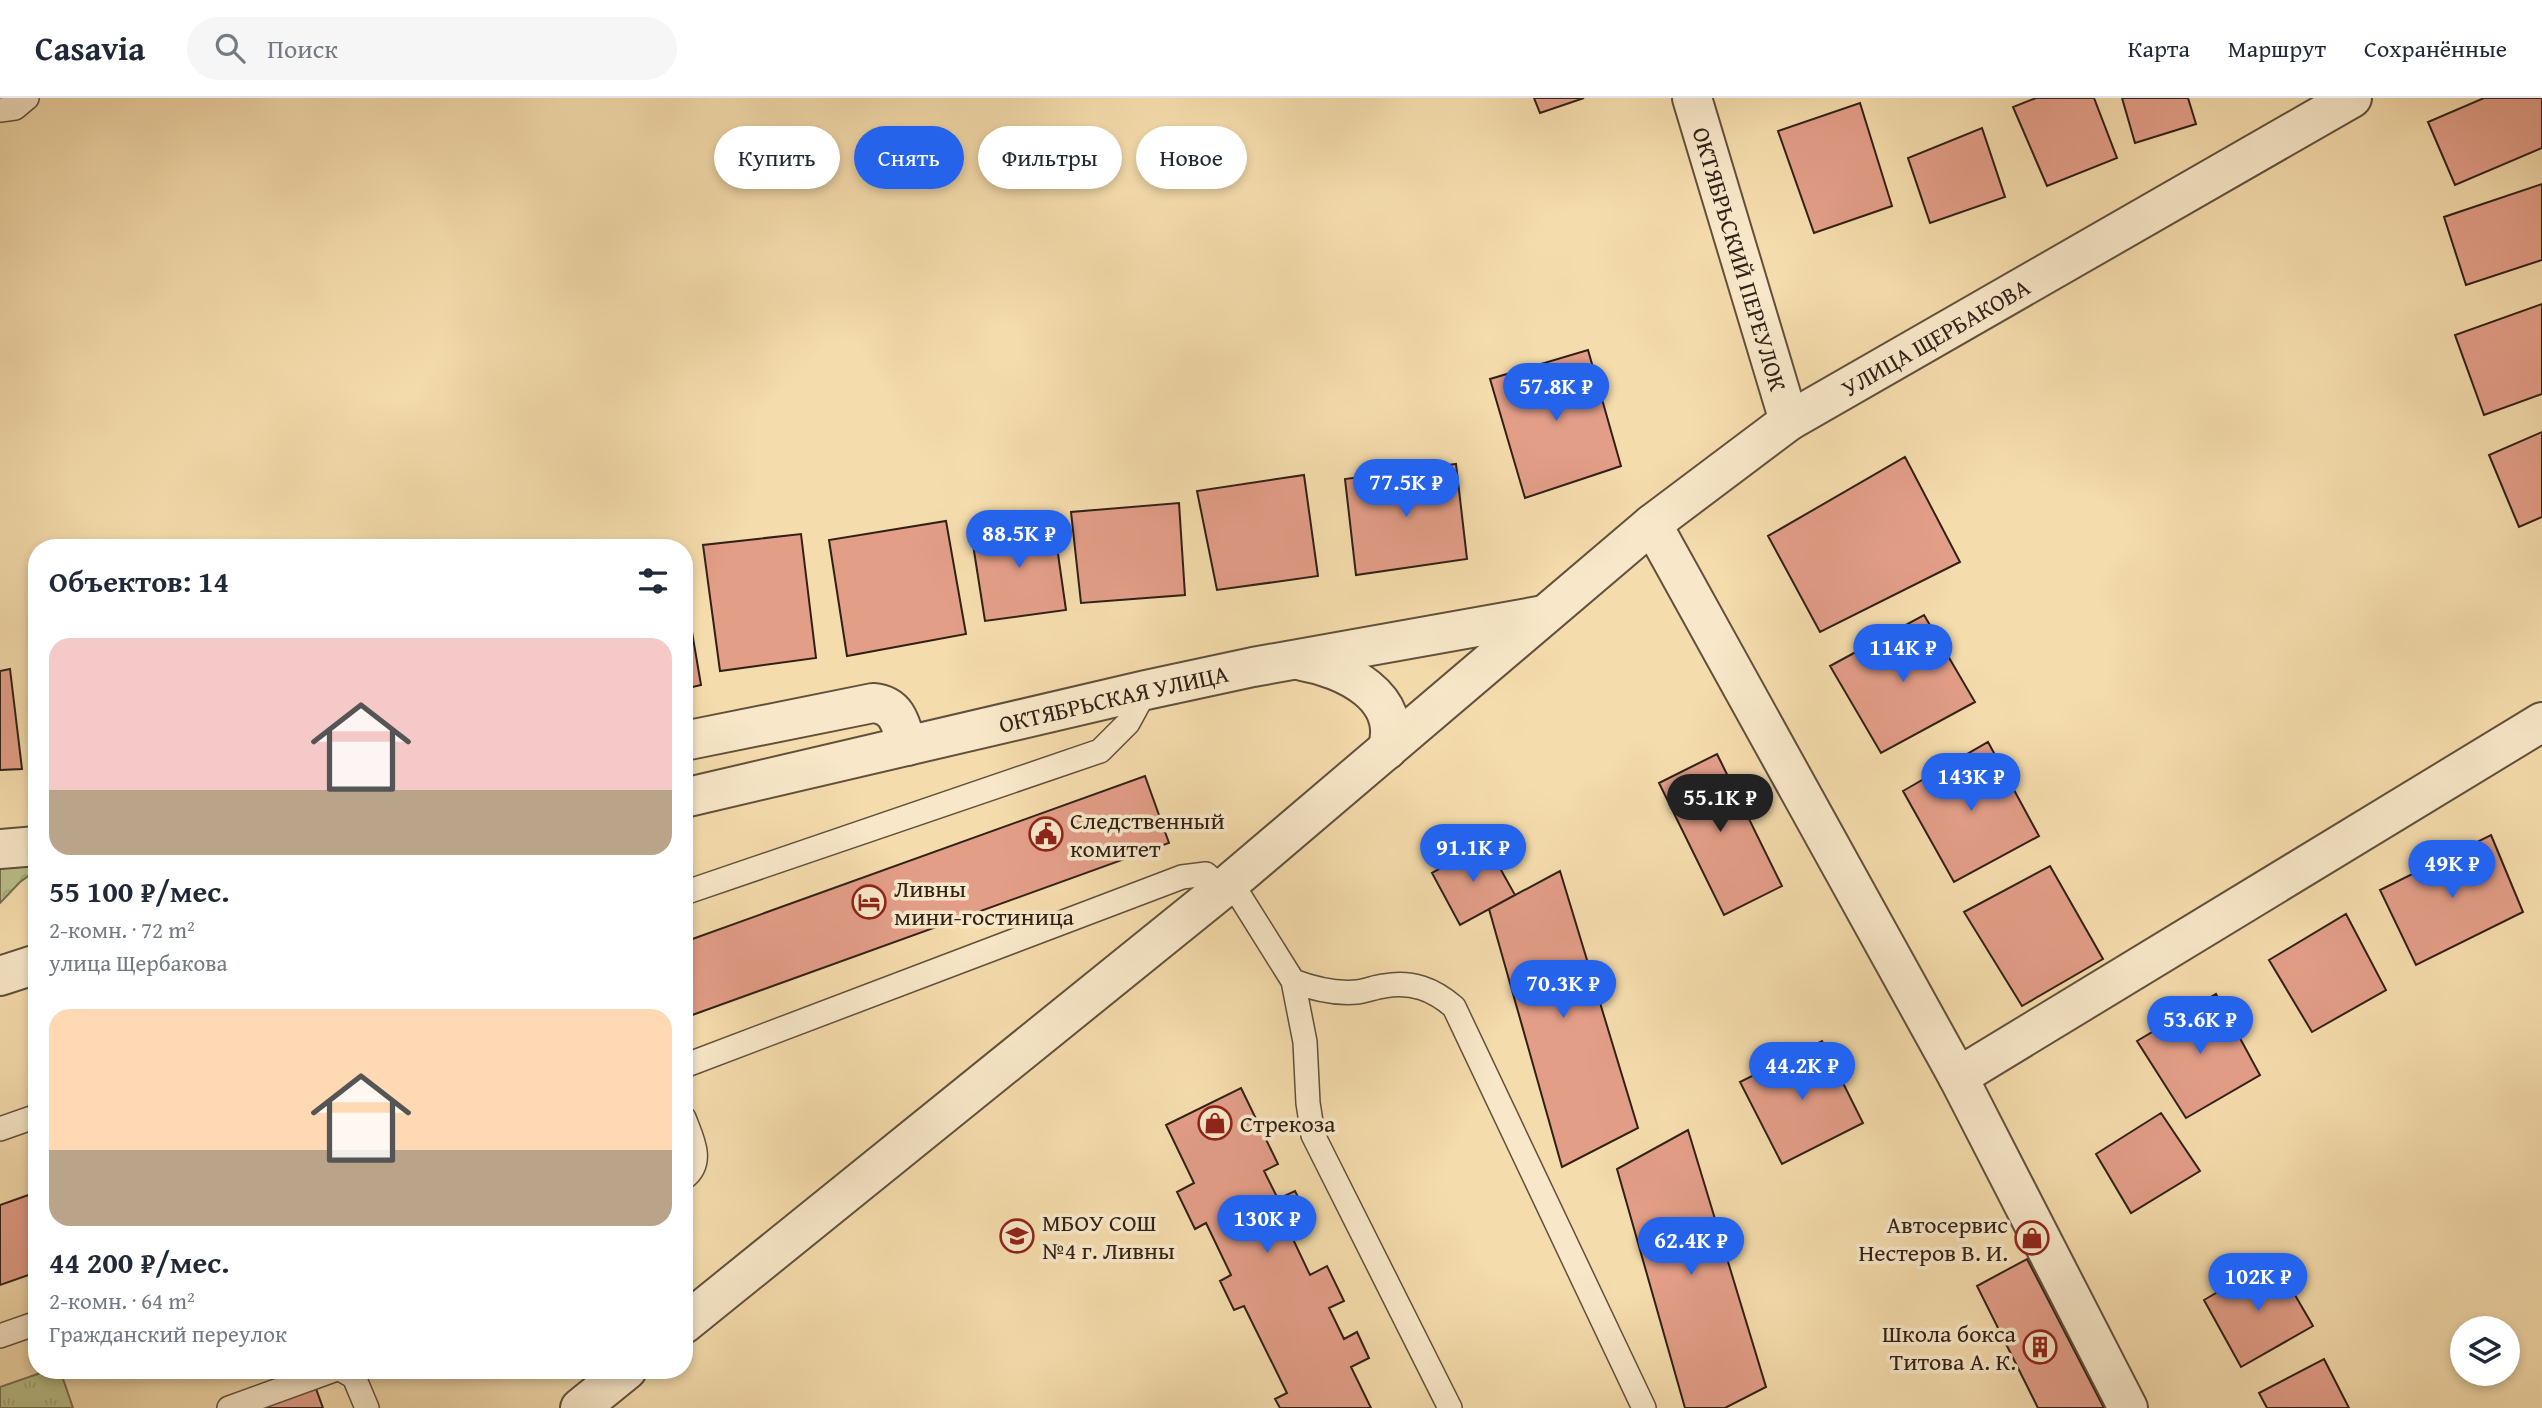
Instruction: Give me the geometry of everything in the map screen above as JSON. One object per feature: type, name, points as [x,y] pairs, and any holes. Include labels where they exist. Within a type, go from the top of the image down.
[{"type":"street","name":"ОКТЯБРЬСКИЙ ПЕРЕУЛОК","points":[[1692,98],[1789,421]]},
{"type":"street","name":"УЛИЦА ЩЕРБАКОВА","points":[[693,1317],[1226,885],[1652,524],[1789,421],[2352,98]]},
{"type":"street","points":[[1652,524],[1958,1077],[2128,1408]]},
{"type":"street","name":"ОКТЯБРЬСКАЯ УЛИЦА","points":[[693,796],[1146,690],[1546,615]]},
{"type":"street","points":[[1297,660],[1334,668],[1360,682],[1374,694],[1390,724],[1387,750]]},
{"type":"street","points":[[693,739],[873,703],[889,706],[896,714],[908,746]]},
{"type":"street","points":[[1958,1077],[2542,722]]},
{"type":"street","points":[[0,849],[28,847]]},
{"type":"street","points":[[0,976],[28,967]]},
{"type":"street","points":[[580,1408],[616,1379]]},
{"type":"lane","points":[[0,110],[15,108],[27,98]]},
{"type":"lane","points":[[693,890],[1100,751],[1128,723],[1146,690]]},
{"type":"lane","points":[[693,1063],[1182,877],[1206,874],[1226,885],[1293,981],[1305,1042],[1308,1103],[1313,1135],[1450,1408]]},
{"type":"lane","points":[[1293,981],[1315,990],[1335,992],[1358,992],[1383,986],[1417,986],[1436,992],[1454,1007],[1644,1408]]},
{"type":"lane","points":[[0,1129],[28,1119]]},
{"type":"lane","points":[[693,1144],[697,1156],[693,1169]]},
{"type":"lane","points":[[0,1336],[28,1326]]},
{"type":"lane","points":[[229,1408],[309,1379]]},
{"type":"lane","points":[[355,1379],[367,1408]]},
{"type":"green space","points":[[0,865],[28,865],[28,876],[0,903]]},
{"type":"green space","points":[[28,1377],[63,1379],[73,1408],[0,1408],[0,1387]]},
{"type":"building","points":[[1534,98],[1584,98],[1540,113]]},
{"type":"building","points":[[2036,98],[2094,98],[2117,158],[2047,186],[2013,107]]},
{"type":"building","points":[[2122,98],[2188,98],[2196,124],[2135,143]]},
{"type":"building","points":[[2484,98],[2542,98],[2542,148],[2455,185],[2428,122]]},
{"type":"building","points":[[1860,103],[1892,206],[1814,233],[1778,131]]},
{"type":"building","points":[[1982,128],[2005,197],[1930,223],[1908,158]]},
{"type":"building","points":[[2542,184],[2542,260],[2466,285],[2444,217]]},
{"type":"building","points":[[2542,304],[2542,394],[2484,415],[2455,335]]},
{"type":"building","points":[[1588,350],[1621,466],[1525,498],[1490,379]]},
{"type":"building","points":[[2542,432],[2542,517],[2519,527],[2489,455]]},
{"type":"building","points":[[1905,457],[1960,562],[1820,632],[1768,536]]},
{"type":"building","points":[[1456,464],[1467,559],[1356,575],[1345,479]]},
{"type":"building","points":[[1304,475],[1318,576],[1217,590],[1197,491]]},
{"type":"building","points":[[1179,503],[1185,595],[1081,603],[1071,512]]},
{"type":"building","points":[[1053,519],[1066,610],[985,621],[971,532]]},
{"type":"building","points":[[946,521],[966,634],[847,656],[829,540]]},
{"type":"building","points":[[801,534],[816,658],[720,671],[703,545]]},
{"type":"building","points":[[1924,615],[1975,702],[1881,753],[1830,666]]},
{"type":"building","points":[[693,638],[701,685],[693,687]]},
{"type":"building","points":[[10,669],[22,769],[0,770],[0,671]]},
{"type":"building","points":[[1988,742],[2039,836],[1954,882],[1903,791]]},
{"type":"building","points":[[1717,754],[1782,886],[1724,915],[1659,783]]},
{"type":"building","points":[[1145,776],[1169,843],[693,1015],[693,939]]},
{"type":"building","points":[[2491,835],[2523,912],[2416,965],[2380,890]]},
{"type":"building","points":[[1486,843],[1515,895],[1460,925],[1432,873]]},
{"type":"building","points":[[2050,866],[2103,959],[2022,1006],[1964,912]]},
{"type":"building","points":[[1560,871],[1638,1128],[1562,1167],[1489,909]]},
{"type":"building","points":[[2346,914],[2386,990],[2312,1032],[2269,960]]},
{"type":"building","points":[[2216,994],[2260,1075],[2186,1118],[2137,1041]]},
{"type":"building","points":[[1822,1041],[1863,1123],[1782,1164],[1740,1082]]},
{"type":"building","points":[[1241,1088],[1278,1164],[1264,1171],[1278,1199],[1295,1191],[1312,1225],[1291,1235],[1310,1275],[1327,1266],[1344,1301],[1329,1308],[1344,1339],[1357,1332],[1369,1358],[1351,1367],[1371,1408],[1280,1408],[1275,1399],[1287,1393],[1244,1306],[1234,1310],[1220,1281],[1231,1275],[1206,1223],[1195,1229],[1177,1192],[1194,1183],[1166,1125]]},
{"type":"building","points":[[2161,1113],[2200,1171],[2131,1213],[2096,1154]]},
{"type":"building","points":[[1688,1130],[1766,1387],[1725,1408],[1685,1408],[1617,1169]]},
{"type":"building","points":[[28,1195],[28,1275],[0,1285],[0,1205]]},
{"type":"building","name":"Школа бокса Титова А. К.","points":[[2027,1259],[2104,1408],[2038,1408],[1977,1286]]},
{"type":"building","points":[[2274,1259],[2313,1326],[2241,1367],[2204,1300]]},
{"type":"building","points":[[2324,1359],[2349,1408],[2267,1408],[2259,1393]]},
{"type":"building","points":[[315,1386],[323,1408],[254,1408]]},
{"type":"place","name":"Следственный комитет","points":[[1046,834]]},
{"type":"place","name":"Ливны мини-гостиница","points":[[869,902]]},
{"type":"place","name":"Стрекоза","points":[[1215,1123]]},
{"type":"place","name":"МБОУ СОШ №4 г. Ливны","points":[[1017,1236]]},
{"type":"place","name":"Автосервис Нестеров В. И.","points":[[2032,1238]]},
{"type":"place","name":"Школа бокса Титова А. К.","points":[[2040,1347]]}]
